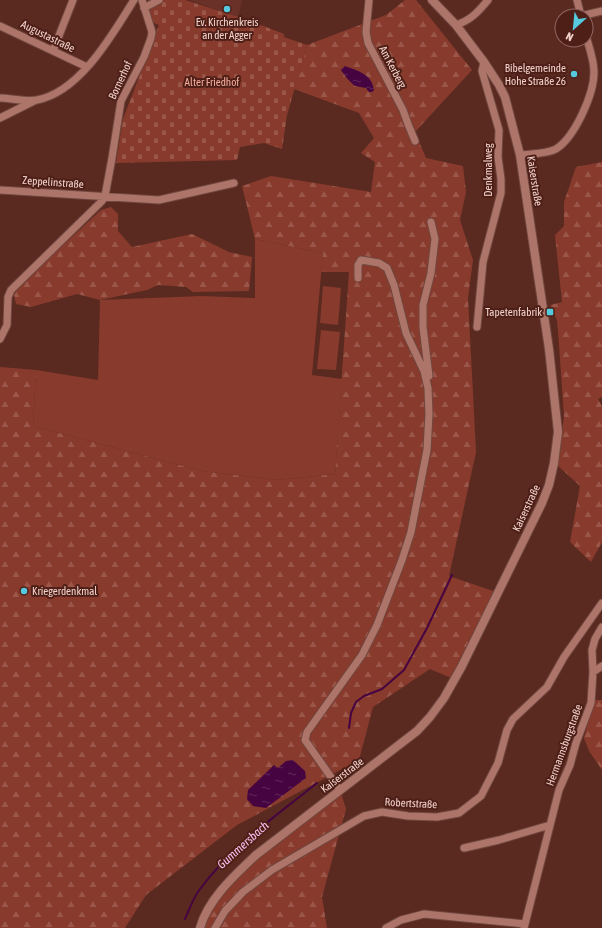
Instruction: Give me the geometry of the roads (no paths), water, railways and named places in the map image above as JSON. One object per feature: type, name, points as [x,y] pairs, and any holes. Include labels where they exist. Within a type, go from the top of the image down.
[{"type":"street","points":[[53,51],[73,0]]},
{"type":"street","points":[[0,118],[36,100],[56,93],[70,84],[87,67],[116,28],[134,0]]},
{"type":"street","points":[[143,4],[159,0]]},
{"type":"street","name":"Am Kerberg","points":[[369,0],[366,32],[368,43],[403,110],[415,141]]},
{"type":"street","name":"Kaiserstraße","points":[[200,928],[202,920],[221,890],[256,855],[416,731],[430,717],[444,698],[492,605],[549,485],[554,463],[558,432],[556,408],[549,349],[520,155],[505,97],[484,62],[456,25],[432,0]]},
{"type":"street","points":[[456,25],[467,21],[478,12],[488,0]]},
{"type":"street","name":"Bornerhof","points":[[105,196],[121,101],[144,57],[151,38],[150,25],[143,4]]},
{"type":"street","name":"Augustastraße","points":[[0,26],[87,67]]},
{"type":"street","points":[[520,155],[555,150],[568,138],[579,121],[587,104],[594,72],[589,48]]},
{"type":"street","name":"Denkmalweg","points":[[477,327],[483,262],[491,229],[496,216],[501,190],[498,157],[499,130],[482,71],[484,62]]},
{"type":"street","points":[[594,72],[602,73]]},
{"type":"street","points":[[0,98],[36,100]]},
{"type":"street","points":[[0,339],[7,325],[8,297],[11,290],[105,196],[159,200],[234,183]]},
{"type":"street","name":"Zeppelinstraße","points":[[0,190],[105,196]]},
{"type":"street","points":[[340,790],[305,740],[308,732],[362,655],[377,625],[411,532],[427,450],[429,377],[423,327],[423,305],[431,273],[435,239],[431,222]]},
{"type":"street","points":[[358,278],[358,266],[361,260],[379,263],[387,268],[394,285],[406,333],[424,371],[428,388]]},
{"type":"street","name":"Robertstraße","points":[[215,928],[225,911],[243,892],[260,879],[272,870],[364,816],[382,812],[408,816],[437,817],[459,813],[481,796],[498,763],[507,730],[513,719],[547,687],[564,657],[602,603]]},
{"type":"street","name":"Hermannsburgstraße","points":[[386,928],[401,920],[424,914],[525,926],[559,790],[570,764],[591,703],[593,672],[592,650],[595,639],[602,627]]},
{"type":"street","points":[[593,672],[602,666]]},
{"type":"street","points":[[464,848],[499,840],[550,825]]},
{"type":"water","points":[[345,66],[364,74],[370,80],[374,90],[369,92],[366,88],[355,86],[341,70]]},
{"type":"water","points":[[293,760],[305,771],[306,778],[266,808],[253,806],[247,799],[248,790],[274,765],[278,768],[286,761]]},
{"type":"waterway","name":"Gummersbach","points":[[349,728],[351,713],[356,702],[364,696],[382,689],[404,670],[427,628],[452,575]]},
{"type":"waterway","name":"Gummersbach","points":[[185,919],[191,904],[198,893],[226,859],[255,832],[317,783]]},
{"type":"place","name":"Ev. Kirchenkreis an der Agger","points":[[227,9]]},
{"type":"place","name":"Bibelgemeinde Hohe Straße 26","points":[[574,74]]},
{"type":"place","name":"Tapetenfabrik","points":[[550,312]]},
{"type":"place","name":"Kriegerdenkmal","points":[[24,591]]},
{"type":"park label","name":"Alter Friedhof","points":[[212,82]]}]
